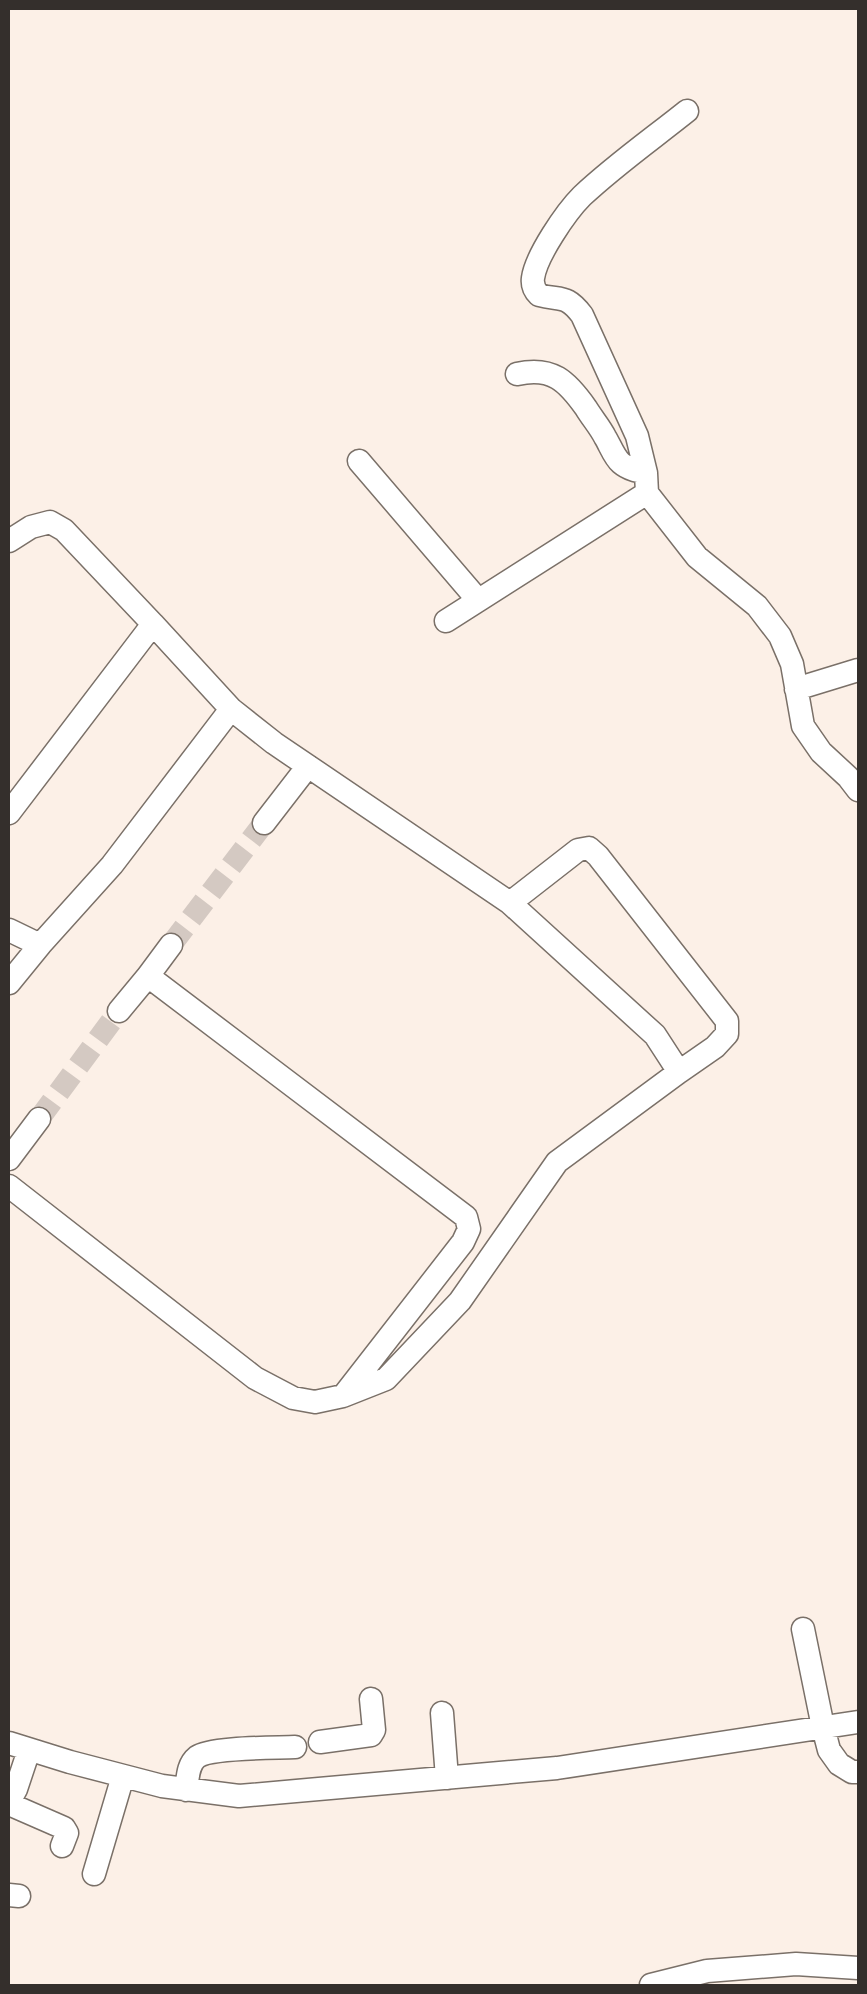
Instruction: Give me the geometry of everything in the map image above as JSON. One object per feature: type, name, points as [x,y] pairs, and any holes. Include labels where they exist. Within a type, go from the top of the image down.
[{"type":"street","points":[[646,483],[637,436],[582,315],[573,304],[563,298],[539,295],[534,290],[532,280],[537,263],[554,234],[581,198],[687,111]]},
{"type":"street","points":[[517,374],[531,370],[548,373],[561,379],[572,389],[604,434],[620,462],[646,483],[697,557],[757,606],[780,636],[792,664],[803,726],[821,752],[848,777],[858,790]]},
{"type":"street","points":[[359,461],[478,600]]},
{"type":"street","points":[[446,621],[646,483]]},
{"type":"street","points":[[9,541],[31,527],[50,522],[64,530],[231,709],[274,743],[510,902],[655,1036],[679,1072]]},
{"type":"street","points":[[9,813],[152,624]]},
{"type":"street","points":[[796,689],[858,670]]},
{"type":"street","points":[[9,983],[40,945],[112,865],[231,709]]},
{"type":"street","points":[[264,823],[308,766]]},
{"type":"street","points":[[9,1186],[256,1378],[293,1398],[315,1402],[343,1396],[386,1378],[460,1300],[557,1162],[715,1047],[727,1034],[727,1021],[598,856],[589,848],[578,850],[510,902]]},
{"type":"street","points":[[9,930],[40,945]]},
{"type":"street","points":[[119,1010],[171,946]]},
{"type":"street","points":[[148,976],[466,1217],[469,1229],[463,1242],[343,1396]]},
{"type":"street","points":[[9,1160],[39,1119]]},
{"type":"street","points":[[803,1629],[829,1750],[839,1764],[852,1772],[858,1772]]},
{"type":"street","points":[[320,1742],[371,1735],[374,1730],[371,1699]]},
{"type":"street","points":[[442,1713],[447,1778]]},
{"type":"street","points":[[62,1846],[66,1833],[64,1828],[9,1803],[16,1789],[19,1746],[123,1776],[186,1790],[239,1796],[557,1768],[858,1722]]},
{"type":"street","points":[[186,1790],[191,1764],[197,1757],[211,1752],[295,1747]]},
{"type":"street","points":[[94,1874],[123,1776]]},
{"type":"street","points":[[651,1985],[717,1970],[796,1964],[858,1968]]},
{"type":"tunnel","points":[[171,945],[264,823]]},
{"type":"tunnel","points":[[39,1119],[119,1011]]}]
